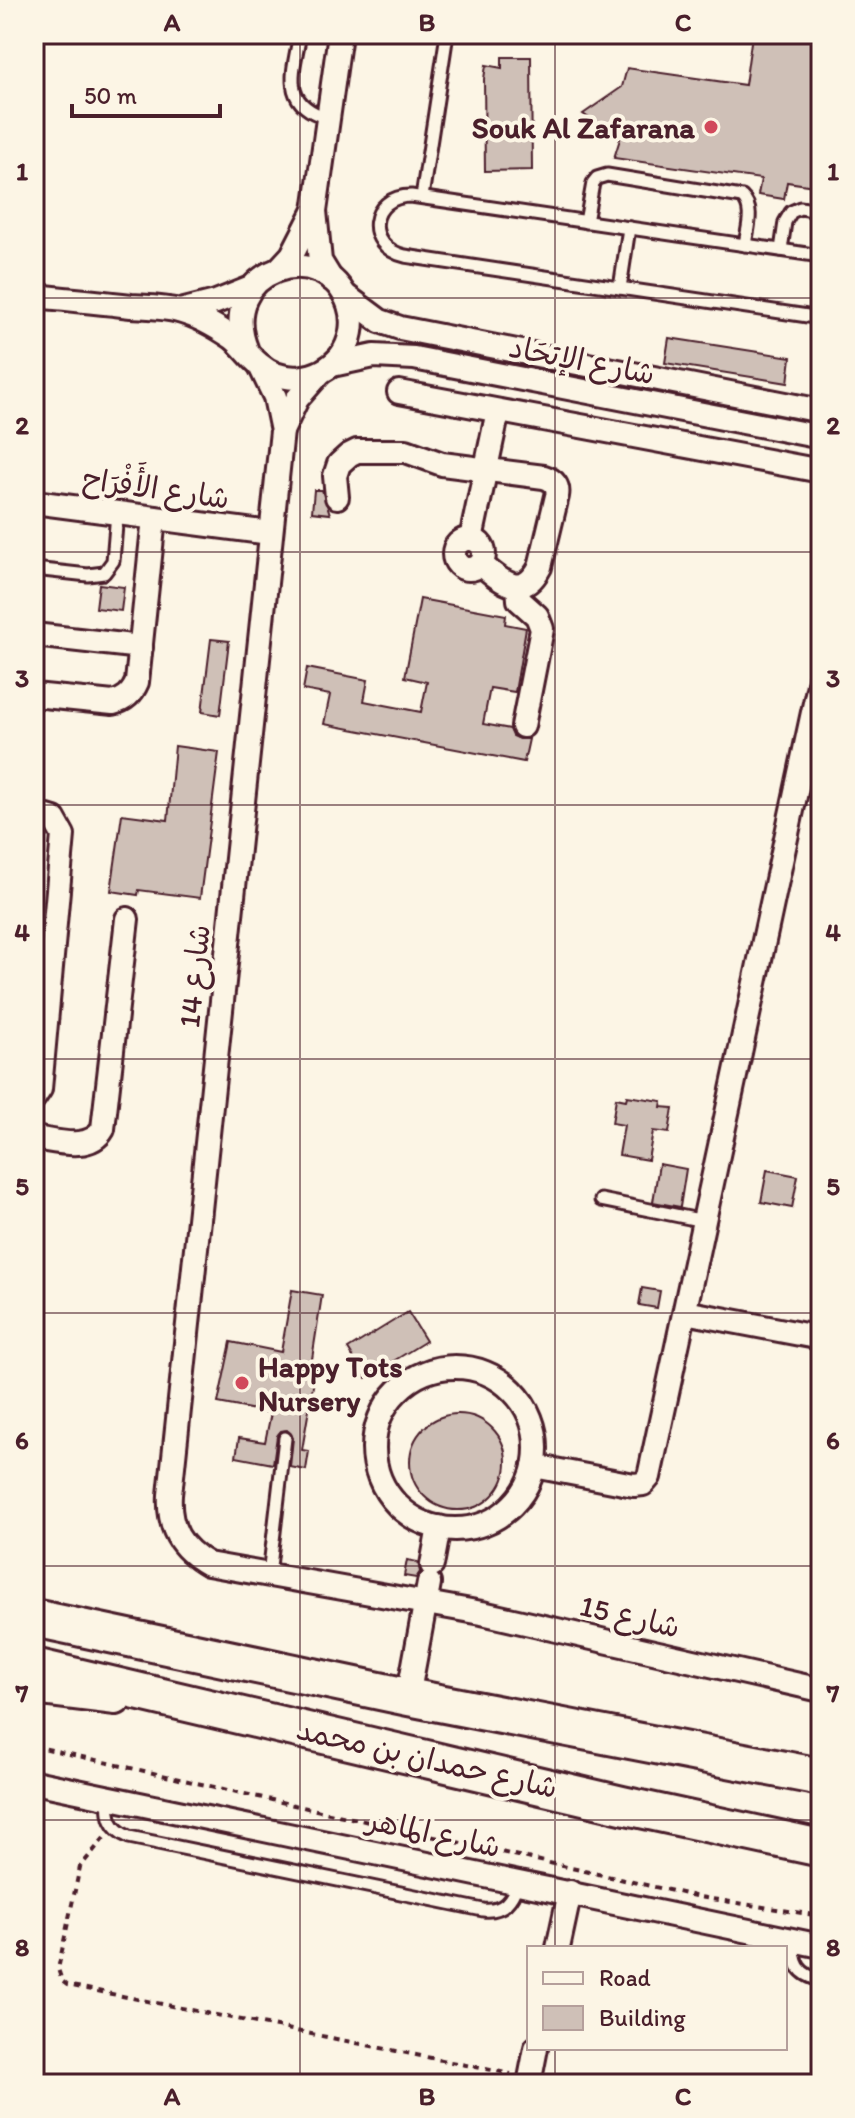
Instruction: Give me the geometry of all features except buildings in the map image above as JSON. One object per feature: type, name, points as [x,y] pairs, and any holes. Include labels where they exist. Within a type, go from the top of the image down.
[{"type":"main road","name":"شارع حمدان بن محمد","points":[[34,1618],[408,1697],[821,1777]]},
{"type":"main road","name":"شارع حمدان بن محمد","points":[[34,1667],[622,1805],[814,1843]]},
{"type":"street","points":[[34,296],[178,311],[216,327],[274,374],[289,378],[305,377],[326,369],[342,354],[352,324],[338,287],[320,261],[315,211],[340,34]]},
{"type":"street","points":[[254,358],[241,335],[243,303],[259,280],[279,269],[292,255],[315,211]]},
{"type":"street","points":[[279,269],[315,270],[338,287]]},
{"type":"street","name":"شارع الإتحَاد","points":[[338,287],[380,321],[400,328],[820,410]]},
{"type":"street","points":[[178,311],[216,302],[251,288]]},
{"type":"street","name":"شارع الإتحَاد","points":[[326,369],[374,356],[414,358],[821,437]]},
{"type":"street","name":"شارع 14","points":[[172,1527],[170,1495],[282,431],[275,397],[254,358]]},
{"type":"street","name":"شارع 14","points":[[282,431],[297,399],[326,369]]},
{"type":"street","points":[[399,392],[821,471]]},
{"type":"street","points":[[337,497],[335,476],[339,464],[357,451],[406,451],[442,464],[486,470],[544,477],[553,481],[557,488],[540,567],[529,581],[518,586],[502,582],[481,564],[468,570],[456,563],[454,550],[464,540],[471,539],[486,470],[498,411]]},
{"type":"street","name":"شارع الأَفْرَاح","points":[[34,502],[270,533]]},
{"type":"street","points":[[34,695],[113,703],[121,701],[134,690],[154,518]]},
{"type":"street","points":[[518,586],[519,600],[537,616],[542,629],[523,726]]},
{"type":"street","points":[[34,635],[141,647]]},
{"type":"street","points":[[534,1466],[634,1485],[647,1481],[820,688]]},
{"type":"street","points":[[34,813],[54,819],[63,835],[40,1020],[40,1089],[34,1098]]},
{"type":"street","points":[[34,1138],[84,1144],[96,1139],[103,1129],[127,919]]},
{"type":"street","points":[[685,1312],[821,1338]]},
{"type":"street","points":[[456,1367],[487,1374],[501,1382],[523,1404],[535,1434],[534,1466],[522,1494],[499,1516],[471,1527],[439,1527],[410,1515],[397,1505],[380,1479],[375,1463],[376,1432],[380,1417],[398,1390],[425,1373],[456,1367]]},
{"type":"street","name":"شارع 15","points":[[172,1527],[180,1543],[208,1564],[269,1575],[428,1584],[522,1622],[821,1690]]},
{"type":"street","points":[[408,1697],[439,1527]]},
{"type":"street","points":[[34,1690],[204,1706]]},
{"type":"street","name":"شارع الماهر","points":[[34,1782],[821,1946]]},
{"type":"street","points":[[558,1946],[570,1892]]},
{"type":"street","points":[[529,2081],[536,2050]]},
{"type":"lane","points":[[300,34],[292,76],[295,94],[305,108],[328,118]]},
{"type":"lane","points":[[422,197],[447,34]]},
{"type":"lane","points":[[586,222],[593,183],[607,175],[742,197],[750,211],[745,245]]},
{"type":"lane","points":[[821,256],[422,197],[402,196],[386,203],[376,227],[388,250],[405,256],[821,318]]},
{"type":"lane","points":[[781,250],[785,222],[791,212],[800,208],[821,211]]},
{"type":"lane","points":[[620,288],[629,228]]},
{"type":"lane","points":[[34,569],[88,575],[104,573],[113,561],[117,513]]},
{"type":"lane","points":[[601,1200],[704,1221]]},
{"type":"lane","points":[[269,1575],[285,1438]]},
{"type":"lane","points":[[109,1797],[108,1811],[114,1827],[129,1837],[483,1910],[503,1908],[514,1895],[518,1881]]},
{"type":"lane","points":[[794,1941],[793,1957],[800,1971],[807,1977],[821,1980]]},
{"type":"path","points":[[34,1746],[699,1897],[821,1916]]},
{"type":"path","points":[[114,1827],[86,1857],[77,1878],[58,1969],[67,1985],[529,2081]]},
{"type":"place","name":"Souk Al Zafarana","points":[[711,127]]},
{"type":"place","name":"Happy Tots Nursery","points":[[242,1383]]}]
